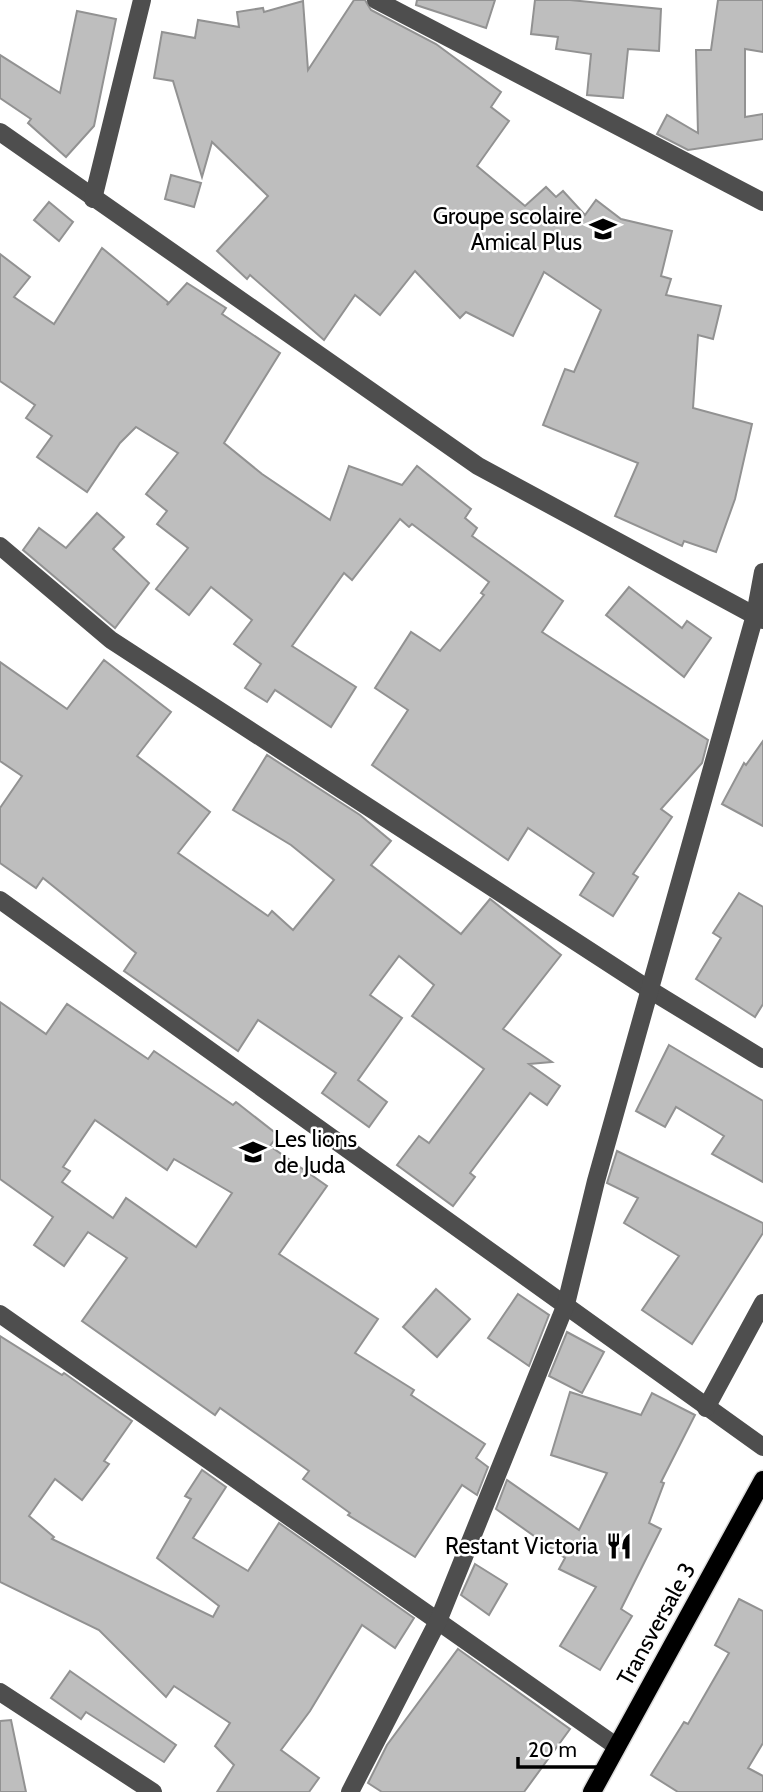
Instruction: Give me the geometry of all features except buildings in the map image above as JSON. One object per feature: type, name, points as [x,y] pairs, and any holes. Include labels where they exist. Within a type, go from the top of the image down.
[{"type":"main road","name":"Transversale 3","points":[[592,1792],[763,1480]]},
{"type":"street","points":[[93,199],[142,0]]},
{"type":"street","points":[[376,0],[763,202]]},
{"type":"street","points":[[0,132],[478,466],[759,618]]},
{"type":"street","points":[[0,546],[111,640],[650,989],[763,1059]]},
{"type":"street","points":[[350,1792],[439,1619],[566,1304],[596,1181],[650,989],[759,618],[763,572]]},
{"type":"street","points":[[0,900],[763,1447]]},
{"type":"street","points":[[706,1408],[763,1303]]},
{"type":"street","points":[[1,1316],[439,1619],[616,1746]]},
{"type":"street","points":[[0,1692],[153,1792]]},
{"type":"place","name":"Groupe scolaire Amical Plus","points":[[603,229]]},
{"type":"place","name":"Les lions de Juda","points":[[253,1152]]},
{"type":"place","name":"Restant Victoria","points":[[619,1546]]}]
